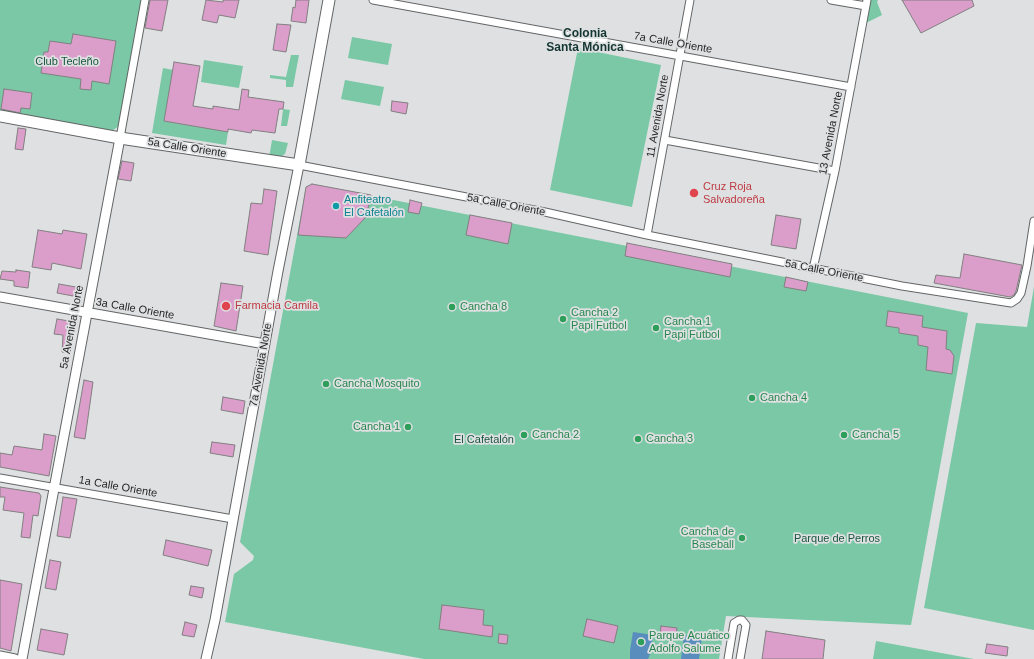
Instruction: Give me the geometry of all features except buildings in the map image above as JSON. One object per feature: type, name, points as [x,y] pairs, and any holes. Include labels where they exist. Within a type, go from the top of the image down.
[{"type":"main road","name":"7a Avenida Norte","points":[[298,165],[329,0]]},
{"type":"main road","name":"5a Calle Oriente","points":[[0,116],[120,138],[298,165]]},
{"type":"street","name":"5a Avenida Norte","points":[[22,659],[145,0]]},
{"type":"street","name":"7a Calle Oriente","points":[[374,0],[851,87]]},
{"type":"street","name":"11 Avenida Norte","points":[[647,235],[690,0]]},
{"type":"street","points":[[831,0],[867,3]]},
{"type":"street","name":"13 Avenida Norte","points":[[813,269],[835,171],[867,3]]},
{"type":"street","points":[[665,140],[835,171]]},
{"type":"street","name":"5a Calle Oriente","points":[[298,165],[545,212],[647,235],[813,269],[902,286],[1011,303],[1017,299],[1021,293],[1034,220]]},
{"type":"street","name":"7a Avenida Norte","points":[[206,659],[214,623],[298,165]]},
{"type":"street","name":"3a Calle Oriente","points":[[0,297],[265,344]]},
{"type":"street","name":"1a Calle Oriente","points":[[0,478],[233,519]]},
{"type":"street","points":[[728,659],[734,623],[739,620],[745,622],[746,625],[740,659]]},
{"type":"street","points":[[0,656],[15,659]]},
{"type":"green space","name":"Club Tecleño","points":[[0,0],[142,0],[119,126],[109,133],[0,114]]},
{"type":"green space","points":[[869,0],[878,0],[877,2],[882,15],[864,24]]},
{"type":"green space","points":[[352,37],[392,44],[388,65],[348,58]]},
{"type":"green space","points":[[578,48],[661,65],[632,207],[550,190]]},
{"type":"green space","points":[[291,55],[299,55],[293,87],[286,87],[286,80],[270,78],[270,75],[286,77]]},
{"type":"green space","points":[[204,60],[243,66],[239,88],[201,82]]},
{"type":"green space","points":[[163,68],[173,70],[164,121],[228,132],[226,145],[152,133]]},
{"type":"green space","points":[[345,80],[384,87],[380,106],[341,99]]},
{"type":"green space","points":[[283,109],[290,110],[287,126],[281,126]]},
{"type":"green space","points":[[272,140],[288,143],[285,154],[279,158],[269,158]]},
{"type":"green space","name":"El Cafetalón","points":[[312,184],[968,313],[911,625],[726,616],[719,659],[424,659],[225,622],[234,574],[253,560],[254,556],[240,542],[306,187]]},
{"type":"green space","points":[[1034,287],[1034,630],[924,608],[976,323],[1027,327]]},
{"type":"green space","points":[[876,641],[974,659],[873,659]]},
{"type":"water","name":"Parque Acuático Adolfo Salume","points":[[633,632],[653,635],[651,652],[648,659],[630,659]]},
{"type":"water","name":"Parque Acuático Adolfo Salume","points":[[684,635],[702,637],[699,659],[681,659]]},
{"type":"place","name":"Cruz Roja Salvadoreña","points":[[694,193]]},
{"type":"place","name":"Anfiteatro El Cafetalón","points":[[336,206]]},
{"type":"place","name":"Farmacia Camila","points":[[226,306]]},
{"type":"place","name":"Cancha 8","points":[[452,307]]},
{"type":"place","name":"Cancha 2 Papi Futbol","points":[[563,319]]},
{"type":"place","name":"Cancha 1 Papi Futbol","points":[[656,328]]},
{"type":"place","name":"Cancha Mosquito","points":[[326,384]]},
{"type":"place","name":"Cancha 4","points":[[752,398]]},
{"type":"place","name":"Cancha 1","points":[[408,427]]},
{"type":"place","name":"Cancha 2","points":[[524,435]]},
{"type":"place","name":"Cancha 5","points":[[844,435]]},
{"type":"place","name":"Cancha 3","points":[[638,439]]},
{"type":"place","name":"Cancha de Baseball","points":[[742,538]]},
{"type":"place","name":"Parque Acuático Adolfo Salume","points":[[641,642]]},
{"type":"district","name":"Colonia Santa Mónica","points":[[585,41]]},
{"type":"park label","name":"Parque de Perros","points":[[837,539]]}]
